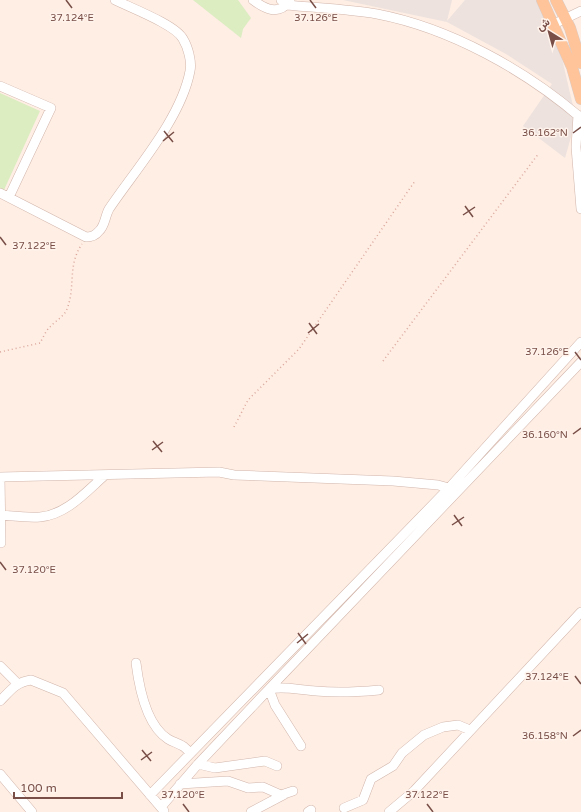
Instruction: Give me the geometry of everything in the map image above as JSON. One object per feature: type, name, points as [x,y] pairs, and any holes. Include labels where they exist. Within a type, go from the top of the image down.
[{"type":"main road","points":[[542,0],[572,67],[581,99]]},
{"type":"main road","points":[[556,0],[565,18],[581,63]]},
{"type":"street","points":[[0,86],[51,108],[4,195],[86,237],[91,237],[101,231],[108,210],[138,170],[180,103],[191,70],[190,58],[183,38],[169,26],[115,0]]},
{"type":"street","points":[[252,0],[262,7],[272,10],[277,10],[286,2],[379,14],[428,28],[466,42],[492,55],[580,116],[576,147],[581,209]]},
{"type":"street","points":[[554,24],[581,11]]},
{"type":"street","points":[[150,795],[449,488],[581,342]]},
{"type":"street","points":[[0,701],[17,684],[30,680],[62,693],[163,810],[180,784],[198,764],[581,362]]},
{"type":"street","points":[[1,542],[0,477],[104,476],[219,472],[234,475],[393,481],[438,485],[449,488]]},
{"type":"street","points":[[0,515],[40,517],[54,514],[65,508],[104,476]]},
{"type":"street","points":[[389,812],[414,791],[581,612]]},
{"type":"street","points":[[136,663],[140,687],[149,714],[167,738],[186,748],[190,754]]},
{"type":"street","points":[[0,666],[17,684]]},
{"type":"street","points":[[269,689],[284,686],[300,690],[319,692],[379,690]]},
{"type":"street","points":[[269,689],[275,705],[301,746]]},
{"type":"street","points":[[344,808],[363,800],[371,779],[394,766],[402,753],[424,735],[443,727],[458,725],[470,730]]},
{"type":"street","points":[[198,764],[215,768],[265,761],[277,766]]},
{"type":"street","points":[[0,774],[32,812]]},
{"type":"street","points":[[180,784],[228,782],[248,788],[263,787],[281,795],[289,793],[251,812]]},
{"type":"path","points":[[383,361],[539,153]]},
{"type":"path","points":[[234,427],[248,400],[299,349],[415,181]]},
{"type":"path","points":[[0,352],[40,342],[49,327],[58,321],[66,310],[72,284],[72,265],[78,249],[86,237]]},
{"type":"shaded area","points":[[343,0],[452,0],[447,21],[465,0],[536,0],[560,50],[576,119],[565,158],[523,126],[552,84],[506,54],[447,22]]},
{"type":"green space","points":[[193,0],[238,0],[251,18],[243,29],[241,38]]},
{"type":"green space","points":[[0,93],[40,111],[4,190],[0,188]]}]
